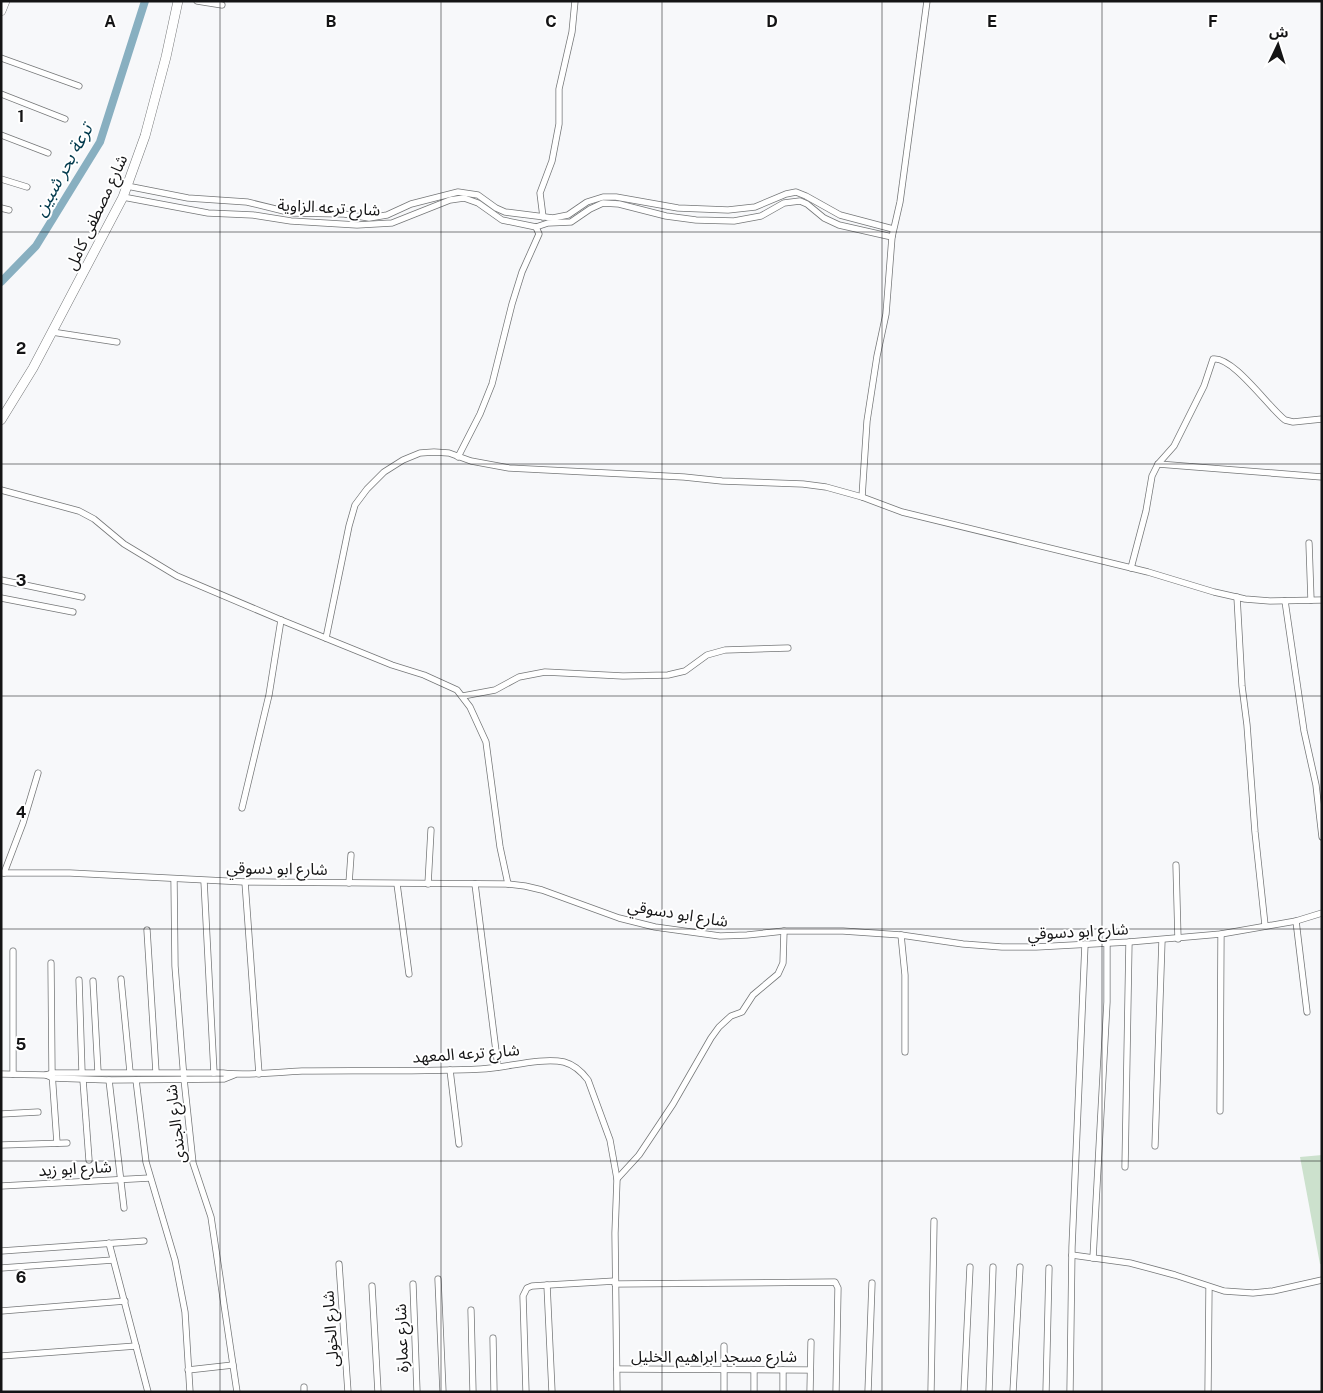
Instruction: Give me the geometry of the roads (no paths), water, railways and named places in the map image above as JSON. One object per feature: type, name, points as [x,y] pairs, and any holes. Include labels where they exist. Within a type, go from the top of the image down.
[{"type":"main road","points":[[1,11],[5,1]]},
{"type":"main road","name":"شارع مصطفى كامل","points":[[1,420],[33,368],[123,197],[145,136],[166,57],[178,1]]},
{"type":"street","points":[[196,1],[222,5]]},
{"type":"street","points":[[543,217],[540,193],[552,161],[559,124],[559,89],[572,32],[575,1]]},
{"type":"street","points":[[862,497],[867,421],[876,356],[886,314],[892,237],[901,194],[927,1]]},
{"type":"street","points":[[1,58],[79,86]]},
{"type":"street","points":[[1,94],[65,119]]},
{"type":"street","points":[[1,135],[48,153]]},
{"type":"street","points":[[1,179],[28,187]]},
{"type":"street","name":"شارع ترعه الزاوية","points":[[127,186],[188,198],[226,199],[254,203],[292,213],[344,214],[369,218],[387,214],[443,194],[465,192],[478,195],[505,212],[543,217],[563,217],[592,200],[604,197],[616,197],[678,208],[728,210],[756,207],[786,194],[796,192],[840,215],[894,229]]},
{"type":"street","name":"شارع ترعه الزاوية","points":[[123,197],[208,213],[252,215],[291,221],[357,225],[392,223],[450,200],[464,198],[478,203],[502,220],[536,227],[548,223],[571,222],[603,203],[618,204],[666,216],[696,220],[734,221],[760,216],[791,201],[807,204],[824,218],[839,226],[892,237]]},
{"type":"street","points":[[1,208],[9,210]]},
{"type":"street","points":[[458,457],[480,414],[492,384],[522,272],[539,234],[539,229],[536,227]]},
{"type":"street","points":[[52,332],[118,342]]},
{"type":"street","points":[[1131,568],[1146,511],[1152,476],[1158,464],[1174,446],[1204,386],[1212,362],[1215,359],[1230,365],[1240,373],[1285,420],[1293,422],[1322,419]]},
{"type":"street","points":[[326,638],[349,526],[356,505],[367,489],[384,472],[403,460],[420,453],[434,452],[449,453],[492,466],[509,468],[803,484],[826,487],[862,497],[902,512],[963,525],[1148,572],[1214,592],[1270,601],[1322,600]]},
{"type":"street","points":[[1158,464],[1322,478]]},
{"type":"street","points":[[1,490],[72,509],[89,516],[124,544],[177,576],[392,665],[449,685],[463,696],[480,726],[486,742],[500,847],[508,884]]},
{"type":"street","points":[[1309,543],[1311,600]]},
{"type":"street","points":[[1,580],[82,597]]},
{"type":"street","points":[[1237,597],[1242,686],[1265,925]]},
{"type":"street","points":[[1,598],[73,612]]},
{"type":"street","points":[[1285,601],[1304,731],[1316,786],[1322,837]]},
{"type":"street","points":[[242,808],[269,695],[281,620]]},
{"type":"street","points":[[463,696],[495,690],[519,677],[530,674],[545,672],[668,676],[685,671],[707,655],[716,652],[788,648]]},
{"type":"street","points":[[3,873],[23,823],[38,773]]},
{"type":"street","points":[[428,884],[431,830]]},
{"type":"street","points":[[349,883],[351,855]]},
{"type":"street","points":[[1176,865],[1178,939]]},
{"type":"street","name":"شارع ابو دسوقي","points":[[3,873],[70,873],[245,882],[508,884],[535,888],[619,918],[655,926],[720,936],[784,931],[843,931],[901,935],[963,944],[1002,947],[1178,939],[1221,934],[1296,921],[1322,914]]},
{"type":"street","name":"شارع الجندى","points":[[174,879],[175,966],[183,1072],[194,1169],[208,1204],[211,1217],[237,1392]]},
{"type":"street","points":[[204,880],[214,1073]]},
{"type":"street","points":[[245,882],[259,1074]]},
{"type":"street","points":[[397,884],[409,974]]},
{"type":"street","points":[[475,884],[498,1067]]},
{"type":"street","points":[[1296,921],[1307,1012]]},
{"type":"street","points":[[147,930],[156,1072]]},
{"type":"street","points":[[617,1179],[639,1155],[673,1104],[719,1027],[730,1016],[742,1012],[753,995],[778,974],[783,963],[784,931]]},
{"type":"street","points":[[1220,1111],[1221,934]]},
{"type":"street","points":[[901,935],[905,975],[905,1052]]},
{"type":"street","points":[[1155,1146],[1162,940]]},
{"type":"street","points":[[1125,1167],[1128,942]]},
{"type":"street","points":[[1093,1258],[1107,1002],[1107,943]]},
{"type":"street","points":[[1070,1392],[1072,1255],[1085,944]]},
{"type":"street","points":[[13,951],[13,1074]]},
{"type":"street","points":[[51,963],[50,1075],[57,1143]]},
{"type":"street","points":[[121,979],[130,1072]]},
{"type":"street","points":[[79,980],[82,1072]]},
{"type":"street","points":[[93,981],[98,1072]]},
{"type":"street","name":"شارع ترعه المعهد","points":[[1,1074],[50,1075],[82,1072],[259,1074],[302,1071],[450,1070],[564,1062],[574,1066],[588,1080],[610,1140],[617,1179],[614,1233],[617,1392]]},
{"type":"street","points":[[450,1070],[459,1144]]},
{"type":"street","points":[[118,1072],[120,1080]]},
{"type":"street","name":"شارع ترعه المعهد","points":[[50,1075],[83,1080],[136,1080],[224,1079],[236,1074]]},
{"type":"street","points":[[83,1080],[89,1160]]},
{"type":"street","points":[[109,1080],[124,1208]]},
{"type":"street","points":[[136,1080],[146,1162],[159,1201],[183,1304],[190,1392]]},
{"type":"street","points":[[1,1114],[38,1112]]},
{"type":"street","points":[[1,1145],[67,1143]]},
{"type":"street","name":"شارع ابو زيد","points":[[1,1186],[150,1178]]},
{"type":"street","points":[[931,1392],[934,1221]]},
{"type":"street","points":[[1,1251],[144,1241]]},
{"type":"street","points":[[109,1243],[148,1392]]},
{"type":"street","points":[[1072,1255],[1130,1263],[1176,1275],[1224,1291],[1263,1292],[1322,1280]]},
{"type":"street","points":[[1,1268],[113,1260]]},
{"type":"street","name":"شارع الخولى","points":[[339,1264],[348,1392]]},
{"type":"street","points":[[964,1392],[970,1267]]},
{"type":"street","points":[[989,1392],[993,1267]]},
{"type":"street","points":[[1013,1392],[1020,1267]]},
{"type":"street","points":[[1046,1392],[1048,1268]]},
{"type":"street","points":[[438,1279],[443,1392]]},
{"type":"street","points":[[526,1392],[523,1296],[527,1288],[532,1286],[615,1283],[833,1282],[837,1284],[838,1288],[836,1392]]},
{"type":"street","name":"شارع عمارة","points":[[413,1284],[417,1392]]},
{"type":"street","points":[[868,1392],[872,1284]]},
{"type":"street","points":[[547,1285],[552,1392]]},
{"type":"street","points":[[372,1286],[378,1392]]},
{"type":"street","points":[[1208,1392],[1209,1287]]},
{"type":"street","points":[[1,1310],[125,1301]]},
{"type":"street","points":[[471,1310],[473,1392]]},
{"type":"street","points":[[493,1338],[494,1392]]},
{"type":"street","points":[[810,1342],[810,1392]]},
{"type":"street","points":[[1,1356],[136,1346]]},
{"type":"street","points":[[724,1346],[724,1392]]},
{"type":"street","points":[[188,1370],[233,1365]]},
{"type":"street","name":"شارع مسجد ابراهيم الخليل","points":[[617,1369],[810,1370]]},
{"type":"street","points":[[754,1370],[754,1392]]},
{"type":"street","points":[[782,1370],[783,1392]]},
{"type":"waterway","name":"ترعة بحر شبين","points":[[1,282],[36,246],[100,142],[145,1]]}]
